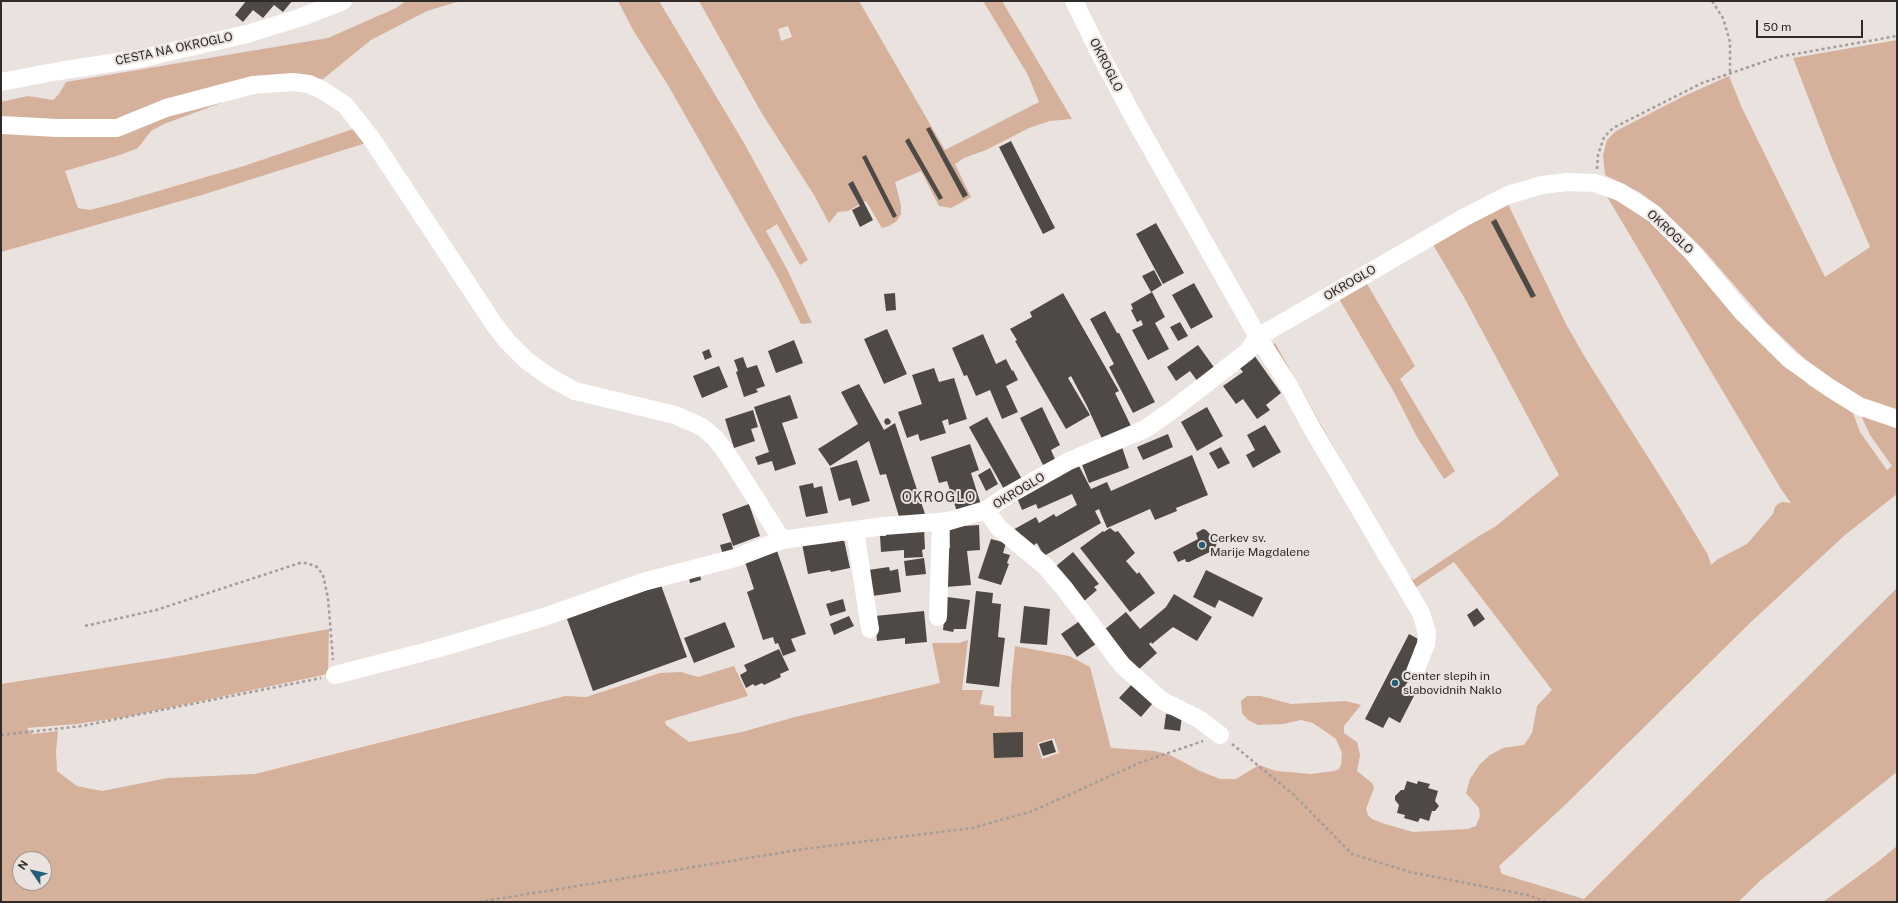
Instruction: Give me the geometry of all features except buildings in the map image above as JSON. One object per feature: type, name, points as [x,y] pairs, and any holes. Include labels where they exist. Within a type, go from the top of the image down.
[{"type":"street","name":"CESTA NA OKROGLO","points":[[1,82],[143,58],[240,36],[302,17],[343,1]]},
{"type":"street","name":"OKROGLO","points":[[1074,1],[1134,118],[1258,337]]},
{"type":"street","points":[[1,125],[58,128],[117,128],[166,108],[253,85],[278,82],[309,84],[322,90],[345,105],[370,138],[494,324],[507,341],[526,360],[551,378],[575,390],[676,415],[702,427],[715,438],[728,455],[782,540]]},
{"type":"street","name":"OKROGLO","points":[[334,675],[436,649],[536,620],[643,582],[735,558],[782,540],[884,526],[940,522],[986,510],[1005,497],[1069,461],[1144,429],[1171,411],[1247,352],[1258,337],[1452,225],[1508,196],[1542,185],[1567,182],[1595,183],[1620,192],[1654,214],[1692,252],[1743,313],[1789,359],[1830,388],[1859,406],[1897,419]]},
{"type":"street","points":[[1258,337],[1288,384],[1313,430],[1422,613],[1427,633],[1426,644],[1415,672]]},
{"type":"street","points":[[986,510],[999,528],[1045,566],[1064,588],[1122,665],[1161,700],[1199,719],[1220,735]]},
{"type":"street","points":[[938,617],[940,522]]},
{"type":"street","points":[[855,530],[870,629]]},
{"type":"path","points":[[1712,1],[1723,18],[1730,42],[1730,72]]},
{"type":"path","points":[[1595,183],[1600,149],[1604,137],[1613,128],[1702,83],[1730,72],[1778,57],[1897,36]]},
{"type":"path","points":[[1,735],[82,726],[334,675],[328,598],[323,575],[317,567],[307,562],[156,610],[85,626]]},
{"type":"path","points":[[479,902],[804,849],[972,828],[1033,811],[1139,763],[1220,735],[1294,795],[1352,854],[1410,872],[1527,895],[1547,902]]},
{"type":"shaded area","points":[[406,1],[460,1],[427,11],[371,40],[323,79],[308,78],[117,121],[1,119],[1,102],[28,96],[53,100],[59,94],[66,82],[328,38],[396,8]]},
{"type":"shaded area","points":[[618,1],[659,1],[744,143],[808,260],[800,265],[777,224],[766,231],[788,271],[812,323],[801,324],[778,278],[669,87],[633,30]]},
{"type":"shaded area","points":[[699,1],[859,1],[945,150],[1039,102],[1028,75],[983,1],[1002,1],[1072,119],[1050,121],[1029,128],[986,150],[964,158],[955,164],[971,197],[951,208],[939,206],[921,171],[895,182],[901,205],[901,214],[897,221],[882,228],[866,201],[848,211],[838,212],[829,223],[814,195],[761,112]],"holes":[[[788,26],[792,37],[781,41],[778,29]]]},
{"type":"shaded area","points":[[1897,40],[1897,414],[1857,397],[1807,361],[1767,323],[1702,248],[1657,205],[1639,192],[1605,175],[1603,155],[1607,140],[1616,131],[1682,97],[1729,76],[1742,108],[1825,277],[1870,247],[1831,156],[1793,58]]},
{"type":"shaded area","points":[[222,100],[221,103],[164,124],[151,131],[138,148],[120,155],[65,171],[78,208],[90,210],[117,203],[244,166],[359,127],[369,142],[202,195],[1,252],[1,131],[165,116]]},
{"type":"shaded area","points":[[1606,195],[1635,210],[1662,230],[1686,254],[1759,342],[1810,386],[1853,413],[1860,432],[1887,470],[1892,466],[1870,435],[1862,418],[1862,413],[1897,425],[1897,494],[1845,535],[1751,622],[1565,805],[1499,866],[1502,874],[1584,899],[1897,588],[1897,772],[1761,880],[1738,902],[1,902],[1,684],[168,658],[329,629],[328,674],[125,717],[77,724],[27,728],[32,734],[58,731],[56,751],[57,771],[77,786],[102,791],[168,778],[255,774],[565,696],[586,697],[660,673],[681,672],[698,677],[734,666],[748,696],[665,721],[666,725],[689,742],[742,732],[795,717],[940,683],[932,643],[959,643],[968,640],[962,690],[983,690],[980,704],[994,706],[994,716],[1011,717],[1011,686],[1015,646],[1069,656],[1090,667],[1111,748],[1155,751],[1170,755],[1200,771],[1220,779],[1236,779],[1259,765],[1276,771],[1311,774],[1334,771],[1339,769],[1341,765],[1342,753],[1336,739],[1313,723],[1301,720],[1283,724],[1258,725],[1248,720],[1242,713],[1241,701],[1247,696],[1261,696],[1291,704],[1346,701],[1361,705],[1344,726],[1344,733],[1357,742],[1360,755],[1357,771],[1372,783],[1374,788],[1366,809],[1368,815],[1372,819],[1385,824],[1413,832],[1467,829],[1476,826],[1480,816],[1479,808],[1466,793],[1470,779],[1480,764],[1490,755],[1503,748],[1524,745],[1532,733],[1537,706],[1552,690],[1454,562],[1415,588],[1405,579],[1268,347],[1275,343],[1402,568],[1413,580],[1496,526],[1559,475],[1465,299],[1432,243],[1473,219],[1507,202],[1566,324],[1586,359],[1675,500],[1708,555],[1711,565],[1718,559],[1747,544],[1773,514],[1775,507],[1778,504],[1782,502],[1791,503],[1781,489]],"holes":[[[1054,738],[1059,753],[1042,759],[1037,743]]]},
{"type":"shaded area","points":[[1366,282],[1415,366],[1400,379],[1455,471],[1444,479],[1417,437],[1395,394],[1339,299]]},
{"type":"shaded area","points":[[1897,846],[1897,902],[1823,902],[1879,861]]},
{"type":"place","name":"Cerkev sv. Marije Magdalene","points":[[1202,545]]},
{"type":"place","name":"Center slepih in slabovidnih Naklo","points":[[1395,683]]},
{"type":"district","name":"OKROGLO","points":[[939,498]]}]
